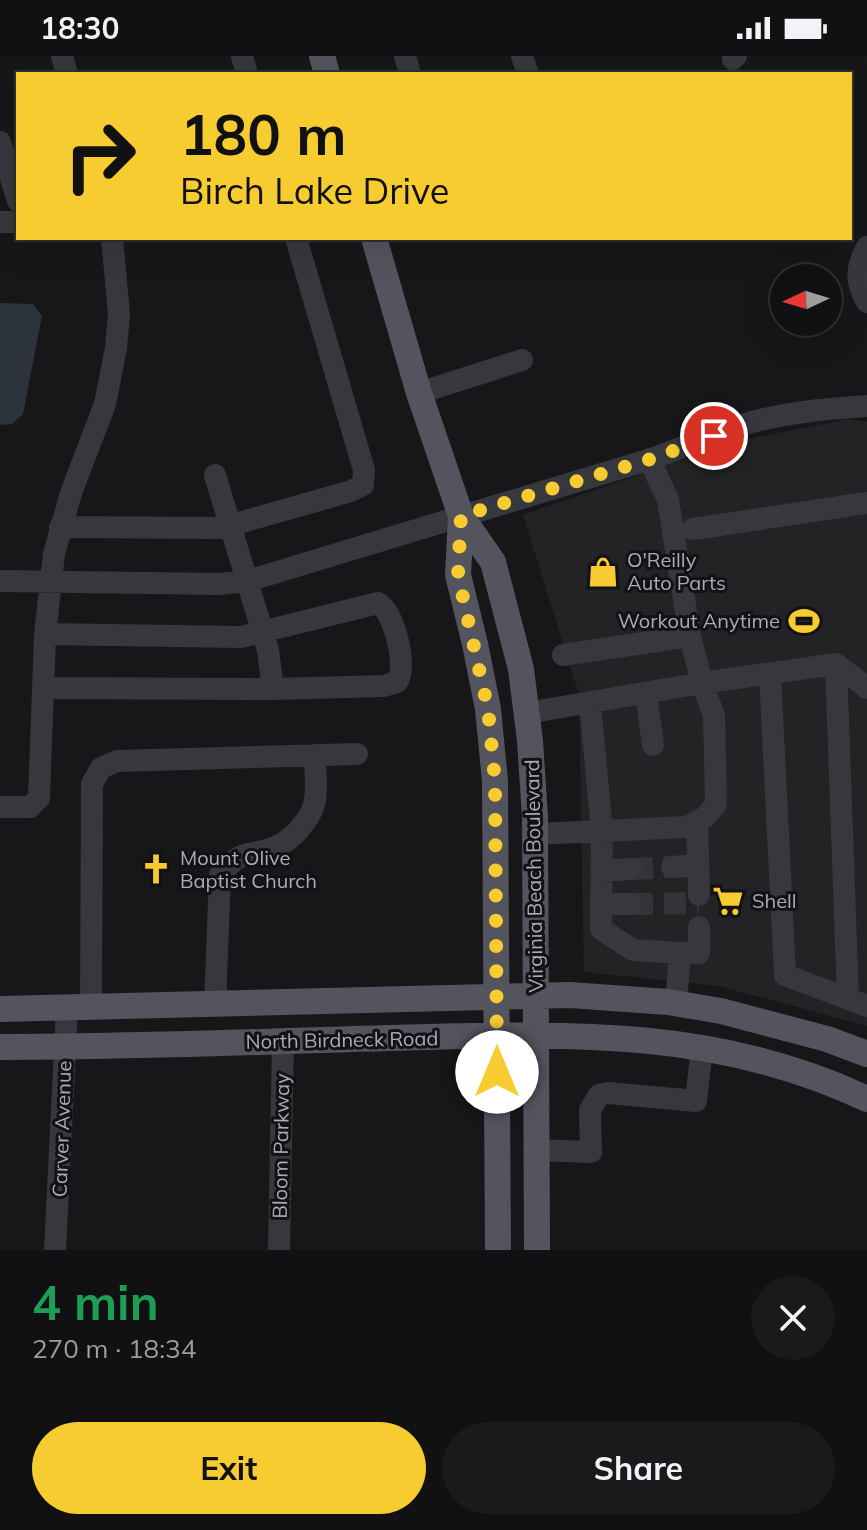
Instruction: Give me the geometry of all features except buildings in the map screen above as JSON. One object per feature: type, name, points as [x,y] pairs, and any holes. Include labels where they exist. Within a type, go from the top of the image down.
[{"type":"main road","name":"Virginia Beach Boulevard","points":[[380,240],[419,393],[461,516],[493,562],[513,634],[527,713],[535,834],[537,1250]]},
{"type":"main road","name":"Virginia Beach Boulevard","points":[[461,516],[458,575],[488,709],[495,781],[498,1250]]},
{"type":"main road","name":"North Birdneck Road","points":[[0,1009],[570,995],[676,1003],[774,1024],[867,1054]]},
{"type":"main road","name":"North Birdneck Road","points":[[0,1047],[613,1036],[735,1053],[791,1069],[867,1099]]},
{"type":"street","points":[[0,142],[16,194]]},
{"type":"street","points":[[0,807],[30,807],[39,798],[45,634],[60,527],[102,416],[114,361],[119,314],[112,240]]},
{"type":"street","points":[[60,527],[231,526],[363,485],[365,478],[297,240]]},
{"type":"street","points":[[867,247],[858,263],[857,272],[859,287],[867,302]]},
{"type":"street","points":[[419,393],[522,360]]},
{"type":"street","points":[[0,581],[220,584],[247,581],[649,459],[735,427],[778,416],[867,406],[867,415]]},
{"type":"street","points":[[535,834],[687,827],[716,804],[714,716],[690,636],[668,500],[649,459]]},
{"type":"street","points":[[215,475],[270,660],[273,689]]},
{"type":"street","points":[[693,529],[867,503]]},
{"type":"street","points":[[43,688],[273,689],[392,684],[401,678],[401,653],[389,614],[383,604],[378,603],[241,637],[45,634]]},
{"type":"street","points":[[563,655],[690,636]]},
{"type":"street","points":[[527,713],[836,664],[867,688]]},
{"type":"street","points":[[770,674],[785,975],[858,1003],[836,664]]},
{"type":"street","points":[[646,693],[653,745]]},
{"type":"street","points":[[590,703],[602,831],[601,929],[633,950],[699,953],[699,927]]},
{"type":"street","name":"Carver Avenue","points":[[55,1250],[65,1047],[79,1008],[92,784],[101,768],[117,761],[357,754]]},
{"type":"street","points":[[215,1005],[220,875],[245,853],[274,848],[289,839],[306,820],[315,802],[315,755]]},
{"type":"street","points":[[697,821],[699,895]]},
{"type":"street","points":[[672,867],[698,865]]},
{"type":"street","points":[[602,871],[631,869]]},
{"type":"street","points":[[601,904],[631,904]]},
{"type":"street","points":[[676,1003],[680,953]]},
{"type":"street","name":"Bloom Parkway","points":[[279,1250],[283,1041]]},
{"type":"street","points":[[537,1150],[591,1152],[590,1110],[599,1095],[608,1093],[696,1101],[702,1047]]},
{"type":"shaded area","points":[[0,303],[33,304],[42,316],[23,414],[12,424],[0,425]]},
{"type":"shaded area","points":[[848,419],[867,421],[867,1026],[719,986],[584,972],[579,695],[523,515],[736,441]]},
{"type":"tunnel","points":[[631,869],[672,867]]},
{"type":"tunnel","points":[[631,904],[699,903]]},
{"type":"place","name":"O'Reilly Auto Parts","points":[[603,572]]},
{"type":"place","name":"Workout Anytime","points":[[804,621]]},
{"type":"place","name":"Mount Olive Baptist Church","points":[[156,869]]},
{"type":"place","name":"Shell","points":[[728,901]]},
{"type":"route","points":[[497,1072],[495,781],[488,709],[458,575],[461,516],[651,459],[714,436]]}]
